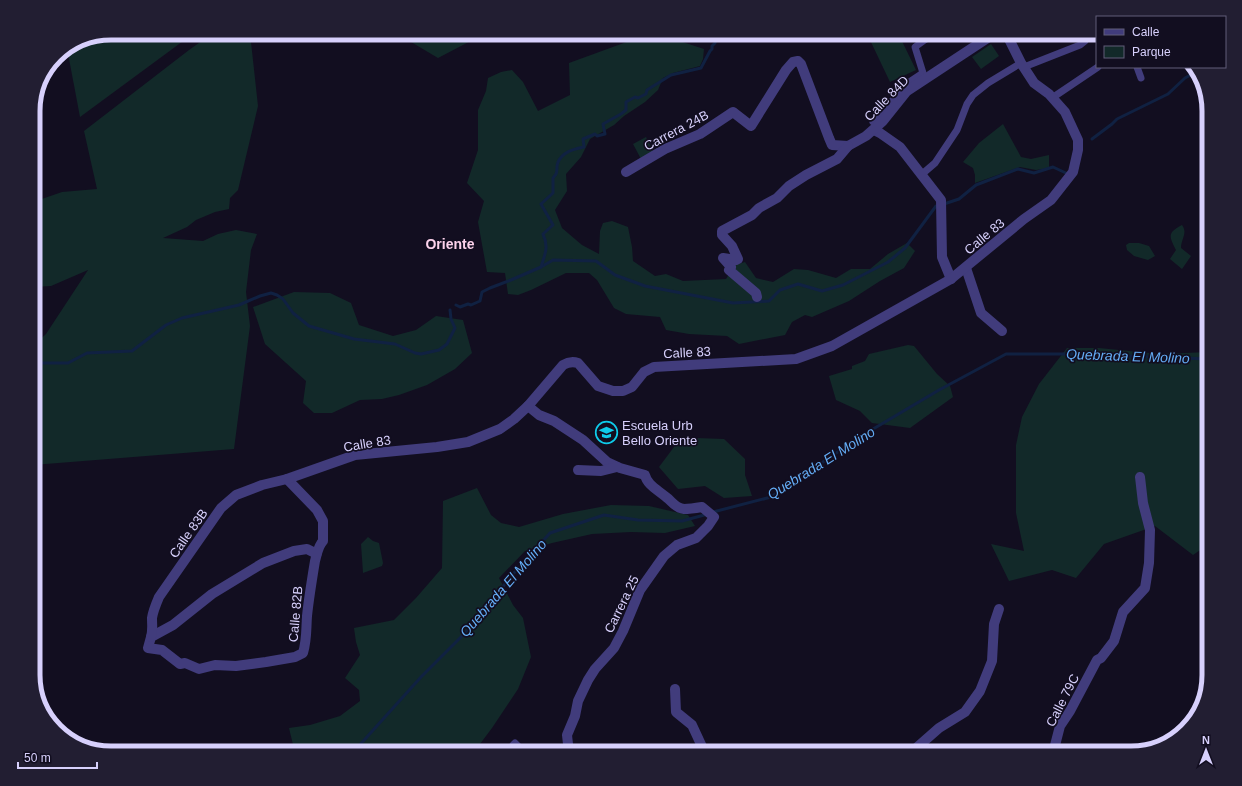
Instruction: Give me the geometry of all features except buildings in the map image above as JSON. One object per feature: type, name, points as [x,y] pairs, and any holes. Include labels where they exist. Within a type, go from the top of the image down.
[{"type":"street","points":[[921,40],[915,47],[922,73],[908,83],[873,126],[880,133],[900,147],[941,200],[942,258],[951,279]]},
{"type":"street","name":"Calle 84D","points":[[756,297],[756,293],[729,270],[731,267],[723,258],[738,259],[732,246],[722,235],[722,231],[752,215],[759,208],[777,198],[789,186],[806,174],[836,158],[848,146],[873,126],[883,121],[907,91],[984,40]]},
{"type":"street","name":"Calle 83","points":[[287,479],[355,455],[437,447],[468,442],[500,429],[528,406],[562,365],[573,361],[578,363],[598,386],[613,391],[623,391],[632,387],[644,372],[654,367],[796,359],[832,346],[951,279],[1024,219],[1051,200],[1073,172],[1078,142],[1065,112],[1052,98],[1034,83],[1010,40]]},
{"type":"street","points":[[921,175],[935,163],[957,130],[967,104],[973,95],[988,83],[1023,65],[1080,45],[1085,40]]},
{"type":"street","name":"Carrera 24B","points":[[626,172],[665,149],[700,134],[733,112],[751,126],[786,70],[793,62],[798,61],[801,64],[832,145],[848,146]]},
{"type":"street","points":[[1052,98],[1097,68]]},
{"type":"street","points":[[1138,68],[1141,78]]},
{"type":"street","points":[[966,268],[981,313],[1002,331]]},
{"type":"street","name":"Carrera 25","points":[[528,406],[539,416],[554,421],[583,440],[607,462],[617,467],[645,475],[645,478],[652,486],[666,496],[674,505],[683,509],[702,507],[714,517],[708,526],[696,538],[677,545],[664,556],[640,590],[623,631],[614,648],[595,669],[578,701],[575,716],[567,735],[568,746]]},
{"type":"street","points":[[578,470],[601,471],[617,467]]},
{"type":"street","name":"Calle 79C","points":[[1056,746],[1060,726],[1070,711],[1097,660],[1110,648],[1114,641],[1123,612],[1144,588],[1149,563],[1150,530],[1143,503],[1140,477]]},
{"type":"street","name":"Calle 82B","points":[[151,638],[148,648],[162,650],[180,664],[185,663],[199,669],[215,665],[236,666],[266,662],[295,657],[303,653],[307,640],[306,622],[311,580],[317,554],[323,541],[324,521],[317,510],[287,479]]},
{"type":"street","name":"Calle 83B","points":[[151,638],[154,609],[159,597],[221,508],[236,495],[262,485],[287,479]]},
{"type":"street","points":[[151,638],[173,625],[201,602],[231,581],[263,563],[294,551],[307,549],[317,554]]},
{"type":"street","points":[[918,746],[939,728],[965,712],[980,691],[992,661],[994,624],[999,609]]},
{"type":"street","points":[[674,689],[676,712],[692,725],[702,746]]},
{"type":"street","points":[[513,745],[515,743],[519,746]]},
{"type":"green space","points":[[111,40],[184,40],[80,117],[68,54],[75,49],[92,42]]},
{"type":"green space","points":[[203,40],[251,40],[258,106],[238,190],[230,198],[229,209],[215,212],[196,220],[187,227],[163,238],[203,241],[218,234],[236,230],[257,234],[251,250],[246,292],[250,326],[234,449],[40,464],[40,340],[46,334],[88,270],[51,286],[40,287],[40,200],[62,192],[97,189],[84,131]]},
{"type":"green space","points":[[408,40],[473,40],[438,58]]},
{"type":"green space","points":[[632,40],[676,40],[704,49],[703,59],[700,66],[673,73],[663,78],[658,90],[645,102],[624,116],[614,125],[590,139],[581,157],[566,174],[567,191],[555,210],[562,228],[582,245],[599,254],[600,231],[603,223],[612,221],[628,227],[633,261],[655,276],[666,274],[683,281],[726,279],[735,265],[745,262],[756,278],[773,282],[794,269],[808,270],[836,278],[851,269],[870,269],[888,254],[907,243],[915,251],[904,268],[880,281],[849,301],[812,317],[805,315],[792,322],[785,335],[739,344],[727,336],[689,334],[666,330],[660,317],[626,314],[614,308],[597,280],[589,273],[566,273],[518,295],[508,294],[505,273],[487,272],[478,222],[484,201],[467,183],[478,150],[478,110],[486,91],[488,78],[501,72],[512,70],[523,82],[538,111],[570,95],[569,63]]},
{"type":"green space","points":[[870,40],[901,40],[916,70],[890,82]]},
{"type":"green space","points":[[991,44],[999,56],[981,69],[972,57]]},
{"type":"green space","points":[[1003,124],[1021,157],[1031,159],[1049,155],[1049,168],[1036,170],[1020,167],[975,183],[973,168],[963,162],[979,143]]},
{"type":"green space","points":[[646,137],[654,153],[641,159],[633,144]]},
{"type":"green space","points":[[1182,225],[1184,228],[1184,233],[1181,248],[1191,256],[1182,269],[1170,259],[1176,250],[1171,235],[1174,230]]},
{"type":"green space","points":[[1129,243],[1139,243],[1149,246],[1155,256],[1148,260],[1134,256],[1127,250],[1126,245]]},
{"type":"green space","points":[[294,292],[330,293],[351,303],[359,325],[393,336],[416,330],[436,316],[463,320],[472,353],[455,369],[427,385],[399,395],[382,399],[360,400],[332,413],[314,413],[303,403],[306,381],[265,344],[253,307]]},
{"type":"green space","points":[[908,345],[914,346],[937,374],[950,386],[953,397],[910,428],[872,423],[860,411],[836,400],[829,376],[852,369],[852,366],[865,361],[869,354]]},
{"type":"green space","points":[[1067,348],[1099,348],[1159,354],[1202,352],[1202,549],[1193,555],[1155,526],[1104,544],[1076,578],[1052,570],[1009,581],[991,544],[1024,551],[1016,513],[1016,445],[1022,417],[1039,384]]},
{"type":"green space","points":[[696,438],[724,439],[745,459],[745,475],[752,496],[724,498],[705,486],[678,489],[659,467],[677,443]]},
{"type":"green space","points":[[477,488],[491,515],[501,523],[519,527],[563,514],[611,505],[649,506],[688,515],[695,526],[665,533],[631,532],[592,534],[525,551],[499,578],[513,605],[523,618],[531,657],[518,689],[492,728],[478,746],[293,746],[289,728],[310,725],[340,716],[360,701],[359,690],[345,678],[360,655],[354,628],[394,620],[416,598],[442,568],[443,501]]},
{"type":"green space","points":[[368,537],[379,543],[383,563],[382,566],[363,573],[361,544]]},
{"type":"waterway","points":[[456,305],[460,307],[468,304],[471,305],[480,301],[482,292],[541,267],[546,247],[543,234],[553,225],[541,204],[553,193],[553,178],[560,158],[571,150],[584,147],[583,139],[595,134],[597,136],[605,134],[603,124],[626,110],[626,102],[635,97],[638,98],[646,94],[647,90],[671,75],[701,68],[716,40]]},
{"type":"waterway","points":[[1092,139],[1117,119],[1168,94],[1185,78],[1192,74]]},
{"type":"waterway","points":[[944,204],[959,199],[976,185],[1018,169],[1034,173],[1053,167],[1068,174]]},
{"type":"waterway","points":[[541,267],[553,260],[596,261],[615,275],[645,286],[733,303],[769,301],[780,290],[798,284],[822,291],[843,285],[888,262],[905,248],[936,206],[938,206]]},
{"type":"waterway","points":[[40,361],[41,363],[68,363],[87,353],[132,351],[166,325],[182,318],[239,305],[271,293],[283,299],[293,313],[309,326],[354,339],[395,344],[415,353],[421,354],[439,350],[447,344],[455,328],[451,319],[450,310]]},
{"type":"waterway","name":"Quebrada El Molino","points":[[713,512],[771,497],[863,435],[939,390],[1006,354],[1074,354],[1202,359]]},
{"type":"waterway","name":"Quebrada El Molino","points":[[359,746],[421,677],[468,630],[514,573],[550,533],[604,515],[638,520],[682,521],[708,514]]},
{"type":"place","name":"Escuela Urb Bello Oriente","points":[[607,432]]},
{"type":"district","name":"Oriente","points":[[450,244]]}]
